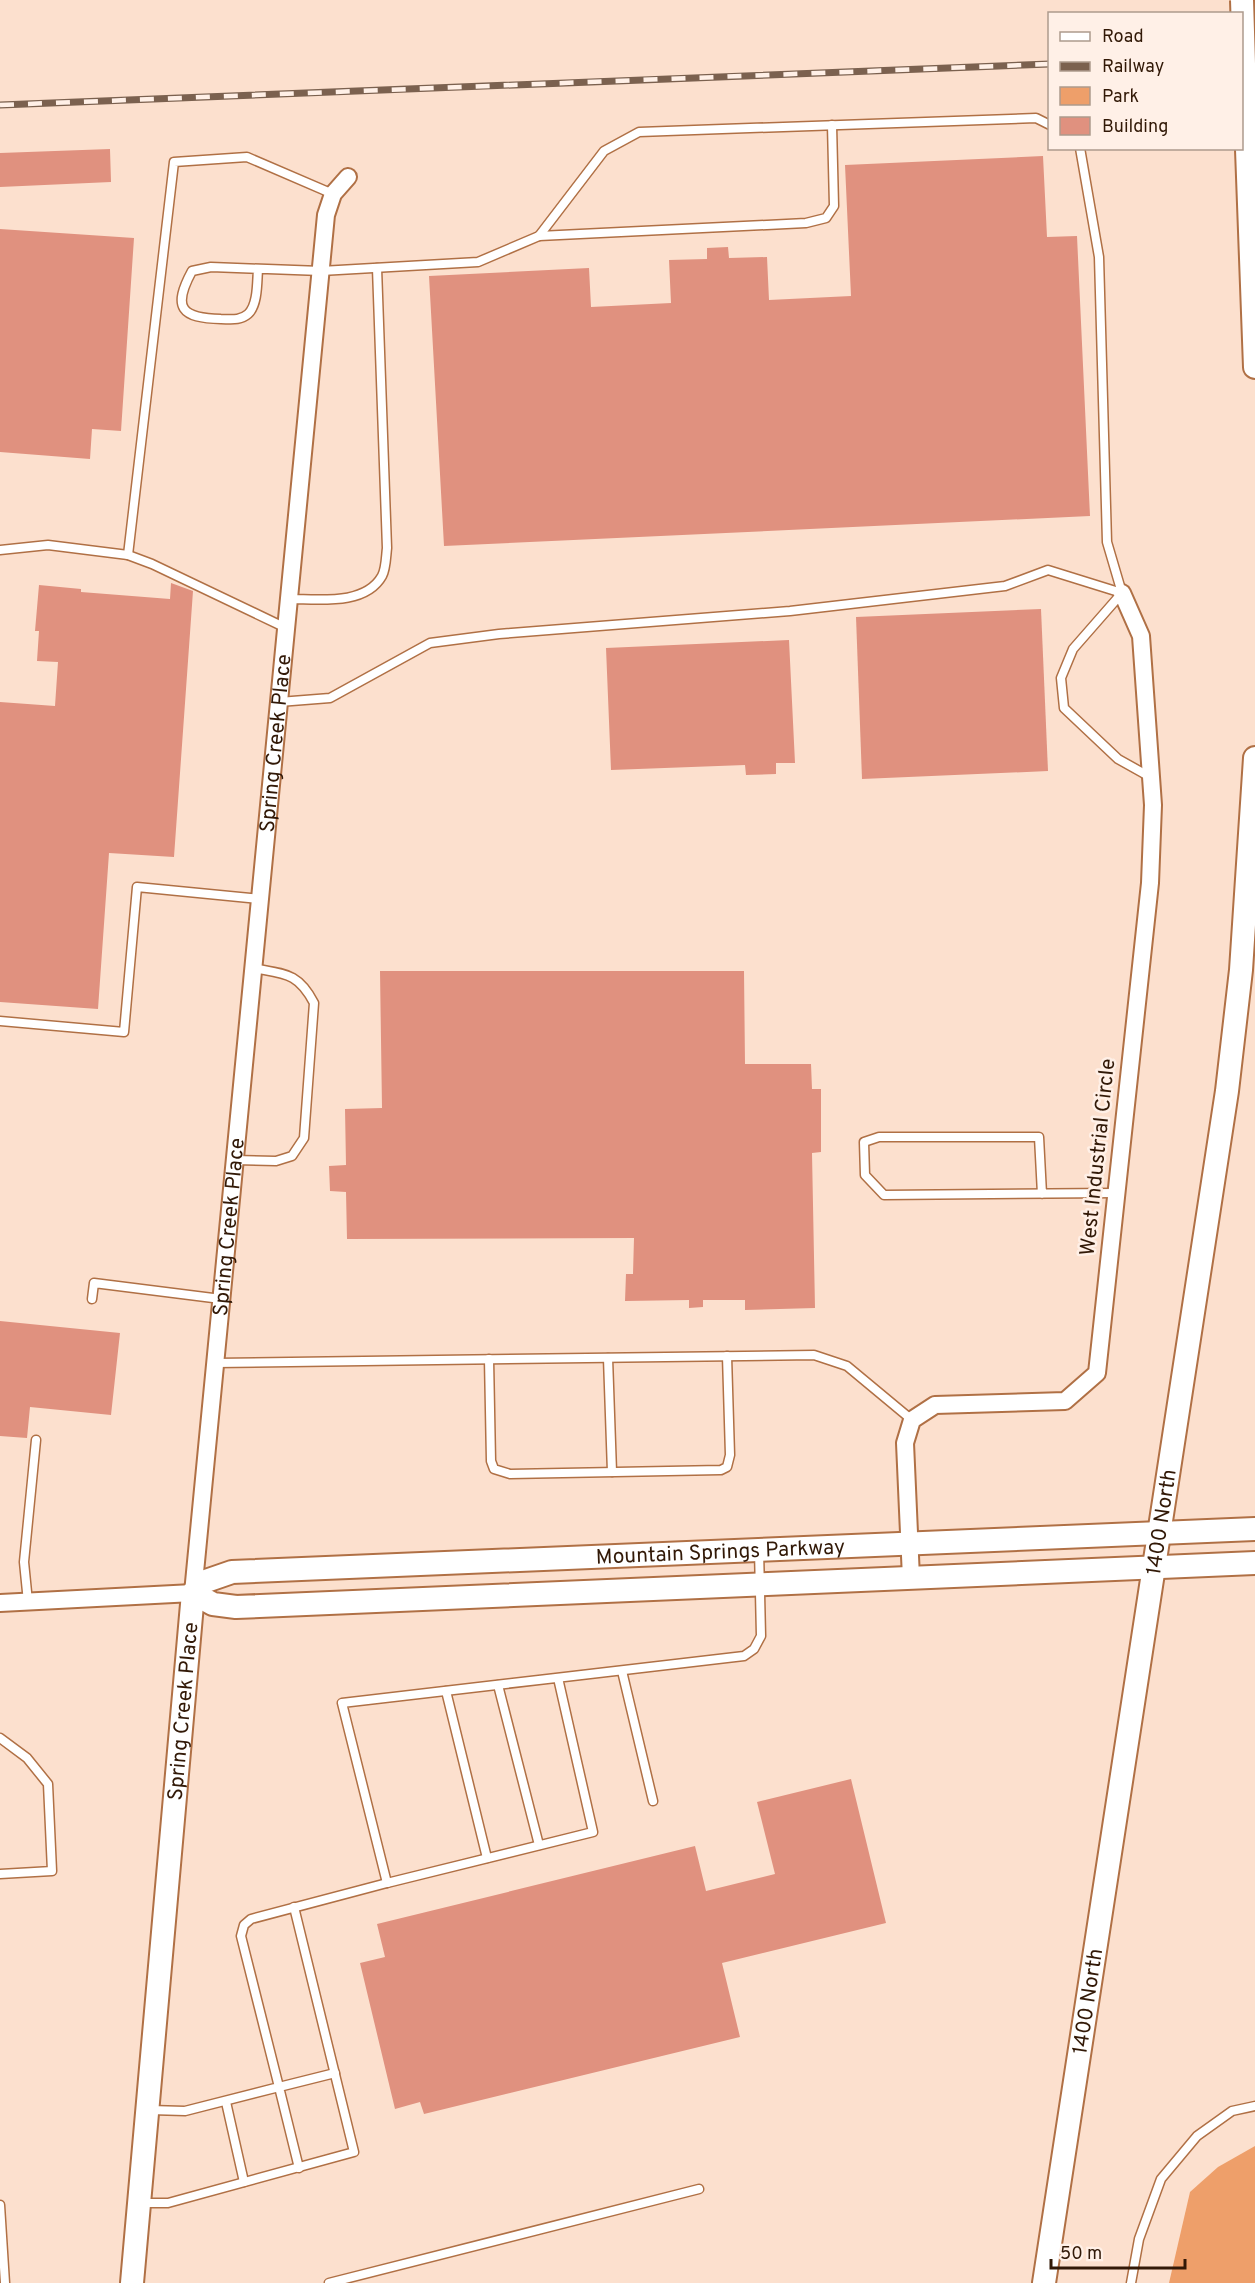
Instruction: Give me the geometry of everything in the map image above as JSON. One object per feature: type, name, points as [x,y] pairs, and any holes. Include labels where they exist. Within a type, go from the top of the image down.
[{"type":"street","points":[[1243,32],[1255,367]]},
{"type":"street","name":"Spring Creek Place","points":[[132,2283],[214,1363],[326,215],[333,194],[348,177]]},
{"type":"street","name":"West Industrial Circle","points":[[912,1420],[935,1405],[1065,1401],[1096,1373],[1150,883],[1154,805],[1141,636],[1122,593]]},
{"type":"street","name":"1400 North","points":[[1044,2283],[1156,1567],[1227,1091],[1241,970],[1255,758]]},
{"type":"street","points":[[910,1578],[906,1443],[912,1420]]},
{"type":"street","name":"Mountain Springs Parkway","points":[[193,1593],[207,1581],[232,1572],[1255,1529]]},
{"type":"street","name":"Mountain Springs Parkway","points":[[0,1604],[193,1593],[213,1604],[236,1607],[1255,1563]]},
{"type":"lane","points":[[539,236],[604,151],[639,132],[1036,118],[1048,124]]},
{"type":"lane","points":[[258,269],[254,303],[248,314],[237,320],[195,318],[185,311],[182,300],[183,287],[192,271],[211,267],[321,271],[478,262],[539,236],[806,223],[825,218],[834,206],[832,125]]},
{"type":"lane","points":[[1080,150],[1099,257],[1107,542],[1122,593]]},
{"type":"lane","points":[[128,555],[174,162],[247,157],[333,194]]},
{"type":"lane","points":[[289,599],[334,599],[362,595],[382,576],[387,548],[377,268]]},
{"type":"lane","points":[[0,550],[48,545],[128,555],[152,564],[286,628]]},
{"type":"lane","points":[[279,702],[330,698],[430,643],[499,634],[836,606],[1005,586],[1048,570],[1122,593]]},
{"type":"lane","points":[[1122,593],[1073,649],[1061,678],[1064,708],[1118,759],[1152,777]]},
{"type":"lane","points":[[0,1021],[124,1032],[137,887],[260,899]]},
{"type":"lane","points":[[234,1160],[276,1161],[292,1156],[304,1138],[314,1003],[305,987],[292,975],[253,968]]},
{"type":"lane","points":[[1042,1194],[1039,1137],[879,1137],[864,1142],[866,1175],[884,1195],[1042,1194],[1116,1193]]},
{"type":"lane","points":[[92,1299],[94,1283],[221,1299]]},
{"type":"lane","points":[[214,1363],[814,1355],[847,1366],[912,1420]]},
{"type":"lane","points":[[489,1359],[491,1461],[494,1468],[510,1474],[721,1470],[727,1467],[730,1455],[727,1356]]},
{"type":"lane","points":[[608,1358],[612,1472]]},
{"type":"lane","points":[[28,1602],[24,1562],[36,1440]]},
{"type":"lane","points":[[387,1882],[342,1703],[744,1656],[754,1649],[761,1636],[759,1550]]},
{"type":"lane","points":[[622,1671],[653,1800]]},
{"type":"lane","points":[[299,2168],[241,1936],[244,1925],[251,1918],[593,1832],[558,1678]]},
{"type":"lane","points":[[498,1685],[539,1845]]},
{"type":"lane","points":[[446,1691],[487,1858]]},
{"type":"lane","points":[[0,1738],[27,1758],[40,1771],[48,1784],[52,1871],[0,1874]]},
{"type":"lane","points":[[139,2203],[168,2203],[354,2152],[294,1908]]},
{"type":"lane","points":[[147,2110],[185,2111],[335,2073]]},
{"type":"lane","points":[[226,2102],[244,2182]]},
{"type":"lane","points":[[1131,2283],[1139,2239],[1161,2179],[1197,2136],[1232,2110],[1255,2106]]},
{"type":"lane","points":[[329,2283],[699,2189]]},
{"type":"lane","points":[[0,2205],[5,2283]]},
{"type":"green space","points":[[1255,2146],[1255,2283],[1169,2283],[1190,2192],[1218,2167]]},
{"type":"building","points":[[110,149],[111,182],[0,187],[0,153]]},
{"type":"building","points":[[1043,156],[1047,237],[1077,236],[1090,516],[444,546],[429,276],[589,268],[591,307],[671,303],[669,260],[707,259],[707,248],[728,247],[729,258],[767,257],[769,300],[851,296],[845,165]]},
{"type":"building","points":[[0,229],[134,238],[121,431],[92,429],[90,459],[0,452]]},
{"type":"building","points":[[171,583],[193,591],[174,857],[109,853],[98,1009],[0,1002],[0,702],[55,706],[58,662],[37,661],[39,631],[35,631],[39,585],[81,589],[81,592],[170,599]]},
{"type":"building","points":[[1041,609],[1048,771],[862,779],[856,617]]},
{"type":"building","points":[[789,640],[795,763],[776,763],[776,774],[746,775],[745,765],[611,770],[606,648]]},
{"type":"building","points":[[380,971],[744,971],[745,1064],[811,1064],[812,1089],[821,1089],[821,1152],[812,1153],[815,1308],[745,1310],[745,1300],[703,1300],[703,1307],[689,1308],[689,1300],[625,1301],[626,1274],[633,1274],[634,1238],[347,1239],[346,1192],[330,1191],[329,1166],[346,1165],[345,1109],[382,1108]]},
{"type":"building","points":[[0,1321],[120,1333],[111,1415],[30,1407],[27,1438],[0,1436]]},
{"type":"building","points":[[851,1779],[886,1923],[722,1963],[740,2037],[424,2114],[420,2102],[395,2109],[360,1963],[385,1957],[377,1924],[695,1846],[706,1891],[775,1874],[757,1802]]},
{"type":"railway","points":[[1243,56],[1255,56]]},
{"type":"railway","points":[[0,105],[1048,64]]}]
